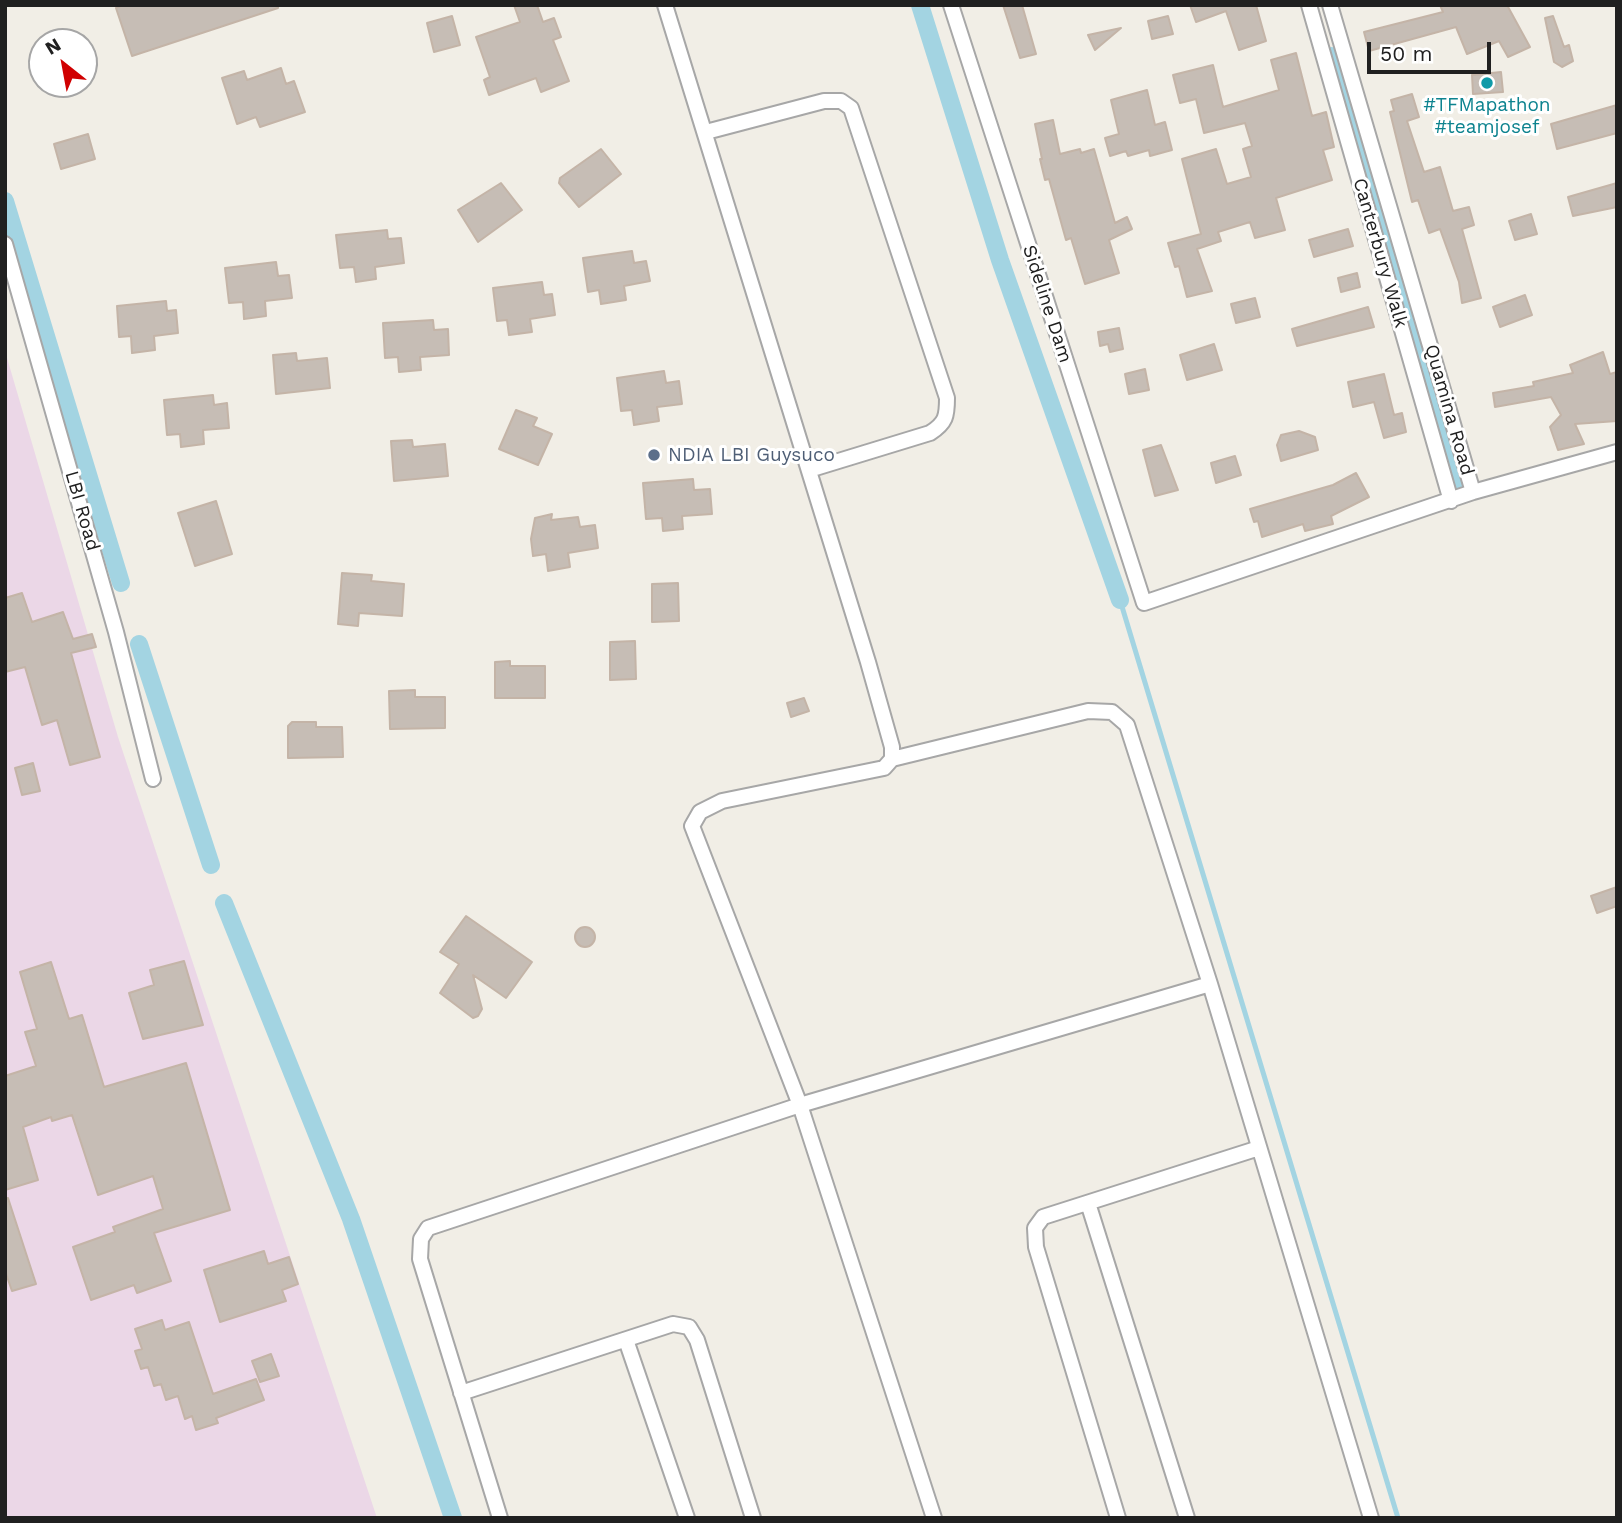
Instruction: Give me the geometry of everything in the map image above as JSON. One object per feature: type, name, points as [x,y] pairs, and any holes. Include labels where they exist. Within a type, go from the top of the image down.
[{"type":"street","points":[[665,5],[886,723],[892,759]]},
{"type":"street","name":"Sideline Dam","points":[[951,5],[1147,602],[1451,501]]},
{"type":"street","name":"Canterbury Walk","points":[[1309,5],[1451,501]]},
{"type":"street","name":"Quamina Road","points":[[1329,5],[1474,492]]},
{"type":"street","points":[[706,132],[824,101],[841,101],[852,108],[947,398],[947,416],[941,427],[930,433],[809,470]]},
{"type":"street","name":"LBI Road","points":[[5,244],[116,632],[153,779]]},
{"type":"street","points":[[1451,501],[1474,492],[1617,452]]},
{"type":"street","points":[[934,1518],[800,1105],[692,826],[700,812],[722,801],[884,768],[892,759],[1088,711],[1112,712],[1127,725],[1210,984],[1371,1518]]},
{"type":"street","points":[[500,1518],[420,1259],[421,1239],[428,1228],[444,1220],[800,1105],[1210,984]]},
{"type":"street","points":[[1118,1518],[1036,1247],[1035,1228],[1043,1217],[1259,1148]]},
{"type":"street","points":[[1088,1203],[1187,1518]]},
{"type":"street","points":[[461,1393],[673,1324],[689,1327],[697,1340],[753,1518]]},
{"type":"street","points":[[625,1340],[687,1518]]},
{"type":"shaded area","points":[[5,351],[118,737],[377,1518],[5,1518]]},
{"type":"building","points":[[123,5],[278,5],[278,8],[132,56],[116,8]]},
{"type":"building","points":[[514,5],[537,5],[543,22],[554,18],[561,37],[553,40],[569,81],[541,92],[536,78],[489,95],[484,80],[490,77],[476,37],[520,22]]},
{"type":"building","points":[[1003,5],[1022,5],[1036,54],[1020,58]]},
{"type":"building","points":[[1190,5],[1256,5],[1266,41],[1239,50],[1226,11],[1196,22]]},
{"type":"building","points":[[1440,5],[1507,5],[1530,47],[1508,57],[1499,41],[1467,54],[1456,27],[1369,51],[1364,32],[1443,12]]},
{"type":"building","points":[[452,16],[460,45],[434,52],[427,23]]},
{"type":"building","points":[[1168,16],[1173,34],[1152,39],[1148,21]]},
{"type":"building","points":[[1553,16],[1564,47],[1569,45],[1573,61],[1562,67],[1554,62],[1545,18]]},
{"type":"building","points":[[1121,28],[1095,50],[1088,35]]},
{"type":"building","points":[[1296,53],[1312,116],[1326,112],[1334,147],[1323,150],[1332,180],[1276,198],[1285,230],[1255,238],[1250,222],[1218,232],[1221,241],[1197,249],[1212,291],[1187,297],[1179,266],[1175,267],[1168,243],[1201,234],[1182,159],[1216,149],[1227,184],[1251,177],[1243,149],[1252,146],[1245,123],[1204,133],[1196,99],[1180,103],[1173,75],[1213,65],[1223,107],[1279,90],[1271,60]]},
{"type":"building","points":[[281,68],[286,84],[294,81],[305,112],[260,127],[256,117],[237,124],[222,78],[244,71],[247,80]]},
{"type":"building","name":"#TFMapathon #teamjosef","points":[[1501,72],[1503,92],[1473,94],[1472,75]]},
{"type":"building","points":[[1147,90],[1155,125],[1165,122],[1172,150],[1150,156],[1149,150],[1128,156],[1126,151],[1110,156],[1105,138],[1119,134],[1111,100]]},
{"type":"building","points":[[1412,94],[1419,117],[1407,121],[1424,172],[1440,167],[1453,211],[1469,207],[1474,225],[1462,229],[1481,298],[1462,303],[1459,282],[1440,229],[1429,233],[1418,200],[1412,202],[1390,112],[1394,111],[1391,100]]},
{"type":"building","points":[[1617,105],[1617,133],[1557,149],[1551,124]]},
{"type":"building","points":[[1053,120],[1060,154],[1094,149],[1115,223],[1127,217],[1132,229],[1109,240],[1119,273],[1085,284],[1071,238],[1066,240],[1049,179],[1045,180],[1040,159],[1035,124]]},
{"type":"building","points":[[88,134],[95,159],[61,169],[54,144]]},
{"type":"building","points":[[601,149],[621,174],[579,207],[559,183],[560,178]]},
{"type":"building","points":[[501,183],[522,210],[478,242],[458,210]]},
{"type":"building","points":[[1617,183],[1617,207],[1573,216],[1568,197]]},
{"type":"building","points":[[1531,214],[1537,234],[1515,240],[1509,221]]},
{"type":"building","points":[[1348,229],[1353,246],[1314,257],[1309,240]]},
{"type":"building","points":[[387,230],[388,239],[401,238],[404,263],[375,267],[376,279],[356,282],[354,267],[340,268],[336,235]]},
{"type":"building","points":[[632,251],[634,263],[646,261],[650,281],[624,286],[626,300],[601,304],[599,290],[588,292],[583,258]]},
{"type":"building","points":[[276,262],[278,276],[289,275],[292,298],[265,301],[266,316],[244,319],[243,302],[229,303],[225,268]]},
{"type":"building","points":[[1357,273],[1360,287],[1341,292],[1338,278]]},
{"type":"building","points":[[542,282],[544,295],[552,294],[555,315],[530,319],[532,332],[509,335],[507,320],[497,321],[493,288]]},
{"type":"building","points":[[1525,295],[1532,315],[1500,327],[1493,307]]},
{"type":"building","points":[[1255,298],[1260,317],[1236,323],[1231,304]]},
{"type":"building","points":[[166,301],[167,311],[176,310],[178,333],[154,336],[155,350],[132,353],[131,336],[119,337],[117,306]]},
{"type":"building","points":[[1368,307],[1374,327],[1297,346],[1292,329]]},
{"type":"building","points":[[433,320],[434,330],[448,329],[449,355],[420,357],[421,370],[399,372],[398,357],[385,358],[383,323]]},
{"type":"building","points":[[1119,328],[1123,349],[1110,352],[1108,344],[1100,346],[1098,332]]},
{"type":"building","points":[[1214,344],[1222,370],[1187,380],[1180,355]]},
{"type":"building","points":[[1603,352],[1610,374],[1617,372],[1617,421],[1575,424],[1584,444],[1558,450],[1550,427],[1561,415],[1551,397],[1495,407],[1493,393],[1534,386],[1533,382],[1573,373],[1570,365]]},
{"type":"building","points":[[296,353],[297,361],[327,358],[330,388],[276,394],[273,355]]},
{"type":"building","points":[[1145,369],[1149,390],[1129,394],[1125,374]]},
{"type":"building","points":[[664,371],[666,383],[679,381],[682,404],[657,407],[659,421],[634,425],[632,410],[621,411],[617,378]]},
{"type":"building","points":[[1384,374],[1394,415],[1402,413],[1406,432],[1384,438],[1374,402],[1353,407],[1348,382]]},
{"type":"building","points":[[213,395],[214,405],[227,403],[229,428],[203,430],[204,444],[181,447],[180,434],[167,435],[164,400]]},
{"type":"building","points":[[516,410],[537,418],[533,426],[552,434],[538,465],[499,449]]},
{"type":"building","points":[[1299,431],[1315,437],[1318,450],[1281,461],[1277,445],[1281,435]]},
{"type":"building","points":[[412,440],[413,447],[445,444],[448,476],[394,481],[391,441]]},
{"type":"building","points":[[1161,445],[1178,490],[1155,496],[1143,450]]},
{"type":"building","points":[[1235,456],[1241,475],[1216,483],[1211,463]]},
{"type":"building","points":[[1356,473],[1369,497],[1331,516],[1333,524],[1305,531],[1303,524],[1262,537],[1258,521],[1254,522],[1250,509],[1333,485]]},
{"type":"building","points":[[693,479],[694,490],[710,489],[712,514],[682,516],[683,529],[663,531],[662,518],[646,519],[643,483]]},
{"type":"building","points":[[216,501],[232,554],[195,566],[178,513]]},
{"type":"building","points":[[552,514],[551,520],[578,517],[580,527],[595,525],[598,548],[568,553],[570,567],[548,571],[546,554],[533,556],[531,539],[535,518]]},
{"type":"building","points":[[342,573],[372,575],[371,581],[404,584],[402,616],[359,613],[358,626],[338,624]]},
{"type":"building","points":[[678,583],[679,621],[652,622],[652,584]]},
{"type":"building","points":[[22,593],[32,622],[63,612],[73,639],[92,634],[96,647],[71,653],[100,757],[70,765],[57,720],[42,725],[25,667],[5,672],[5,598]]},
{"type":"building","points":[[635,641],[636,679],[610,680],[610,642]]},
{"type":"building","points":[[510,661],[510,666],[545,666],[545,698],[495,698],[495,662]]},
{"type":"building","points":[[415,690],[415,697],[445,697],[445,728],[390,729],[389,691]]},
{"type":"building","points":[[804,698],[809,711],[791,717],[787,703]]},
{"type":"building","points":[[292,722],[316,722],[316,727],[342,727],[343,757],[288,758],[288,726]]},
{"type":"building","points":[[33,763],[40,791],[22,795],[15,768]]},
{"type":"building","points":[[1617,887],[1617,906],[1597,913],[1591,896]]},
{"type":"building","points":[[466,916],[532,962],[506,998],[473,975],[482,1009],[478,1016],[473,1018],[440,993],[459,964],[440,952]]},
{"type":"building","points":[[585,927],[592,930],[595,937],[592,944],[585,947],[578,944],[575,937],[578,930]]},
{"type":"building","points":[[184,961],[203,1025],[143,1039],[129,993],[154,985],[150,970]]},
{"type":"building","points":[[51,962],[69,1019],[82,1015],[104,1087],[186,1063],[230,1210],[154,1233],[171,1281],[137,1293],[134,1285],[91,1300],[73,1247],[115,1232],[113,1227],[163,1209],[153,1176],[98,1195],[72,1115],[52,1121],[51,1117],[23,1127],[38,1180],[5,1190],[5,1076],[36,1066],[25,1032],[37,1029],[20,972]]},
{"type":"building","points":[[8,1198],[36,1284],[12,1291],[5,1271],[5,1199]]},
{"type":"building","points":[[264,1251],[268,1264],[289,1257],[298,1284],[282,1290],[286,1301],[220,1322],[204,1270]]},
{"type":"building","points":[[162,1320],[165,1330],[189,1322],[213,1394],[256,1379],[264,1400],[216,1418],[218,1423],[196,1430],[192,1416],[185,1419],[178,1396],[166,1400],[161,1384],[154,1386],[148,1367],[141,1369],[135,1351],[142,1349],[135,1329]]},
{"type":"building","points":[[271,1354],[279,1376],[260,1382],[252,1361]]},
{"type":"waterway","points":[[920,5],[1000,260],[1120,600]]},
{"type":"waterway","points":[[1331,56],[1460,494]]},
{"type":"waterway","points":[[5,201],[121,583]]},
{"type":"waterway","points":[[1120,600],[1398,1518]]},
{"type":"waterway","points":[[139,644],[211,865]]},
{"type":"waterway","points":[[224,903],[351,1219],[453,1518]]},
{"type":"place","name":"#TFMapathon #teamjosef","points":[[1487,83]]},
{"type":"place","name":"NDIA LBI Guysuco","points":[[654,455]]}]
